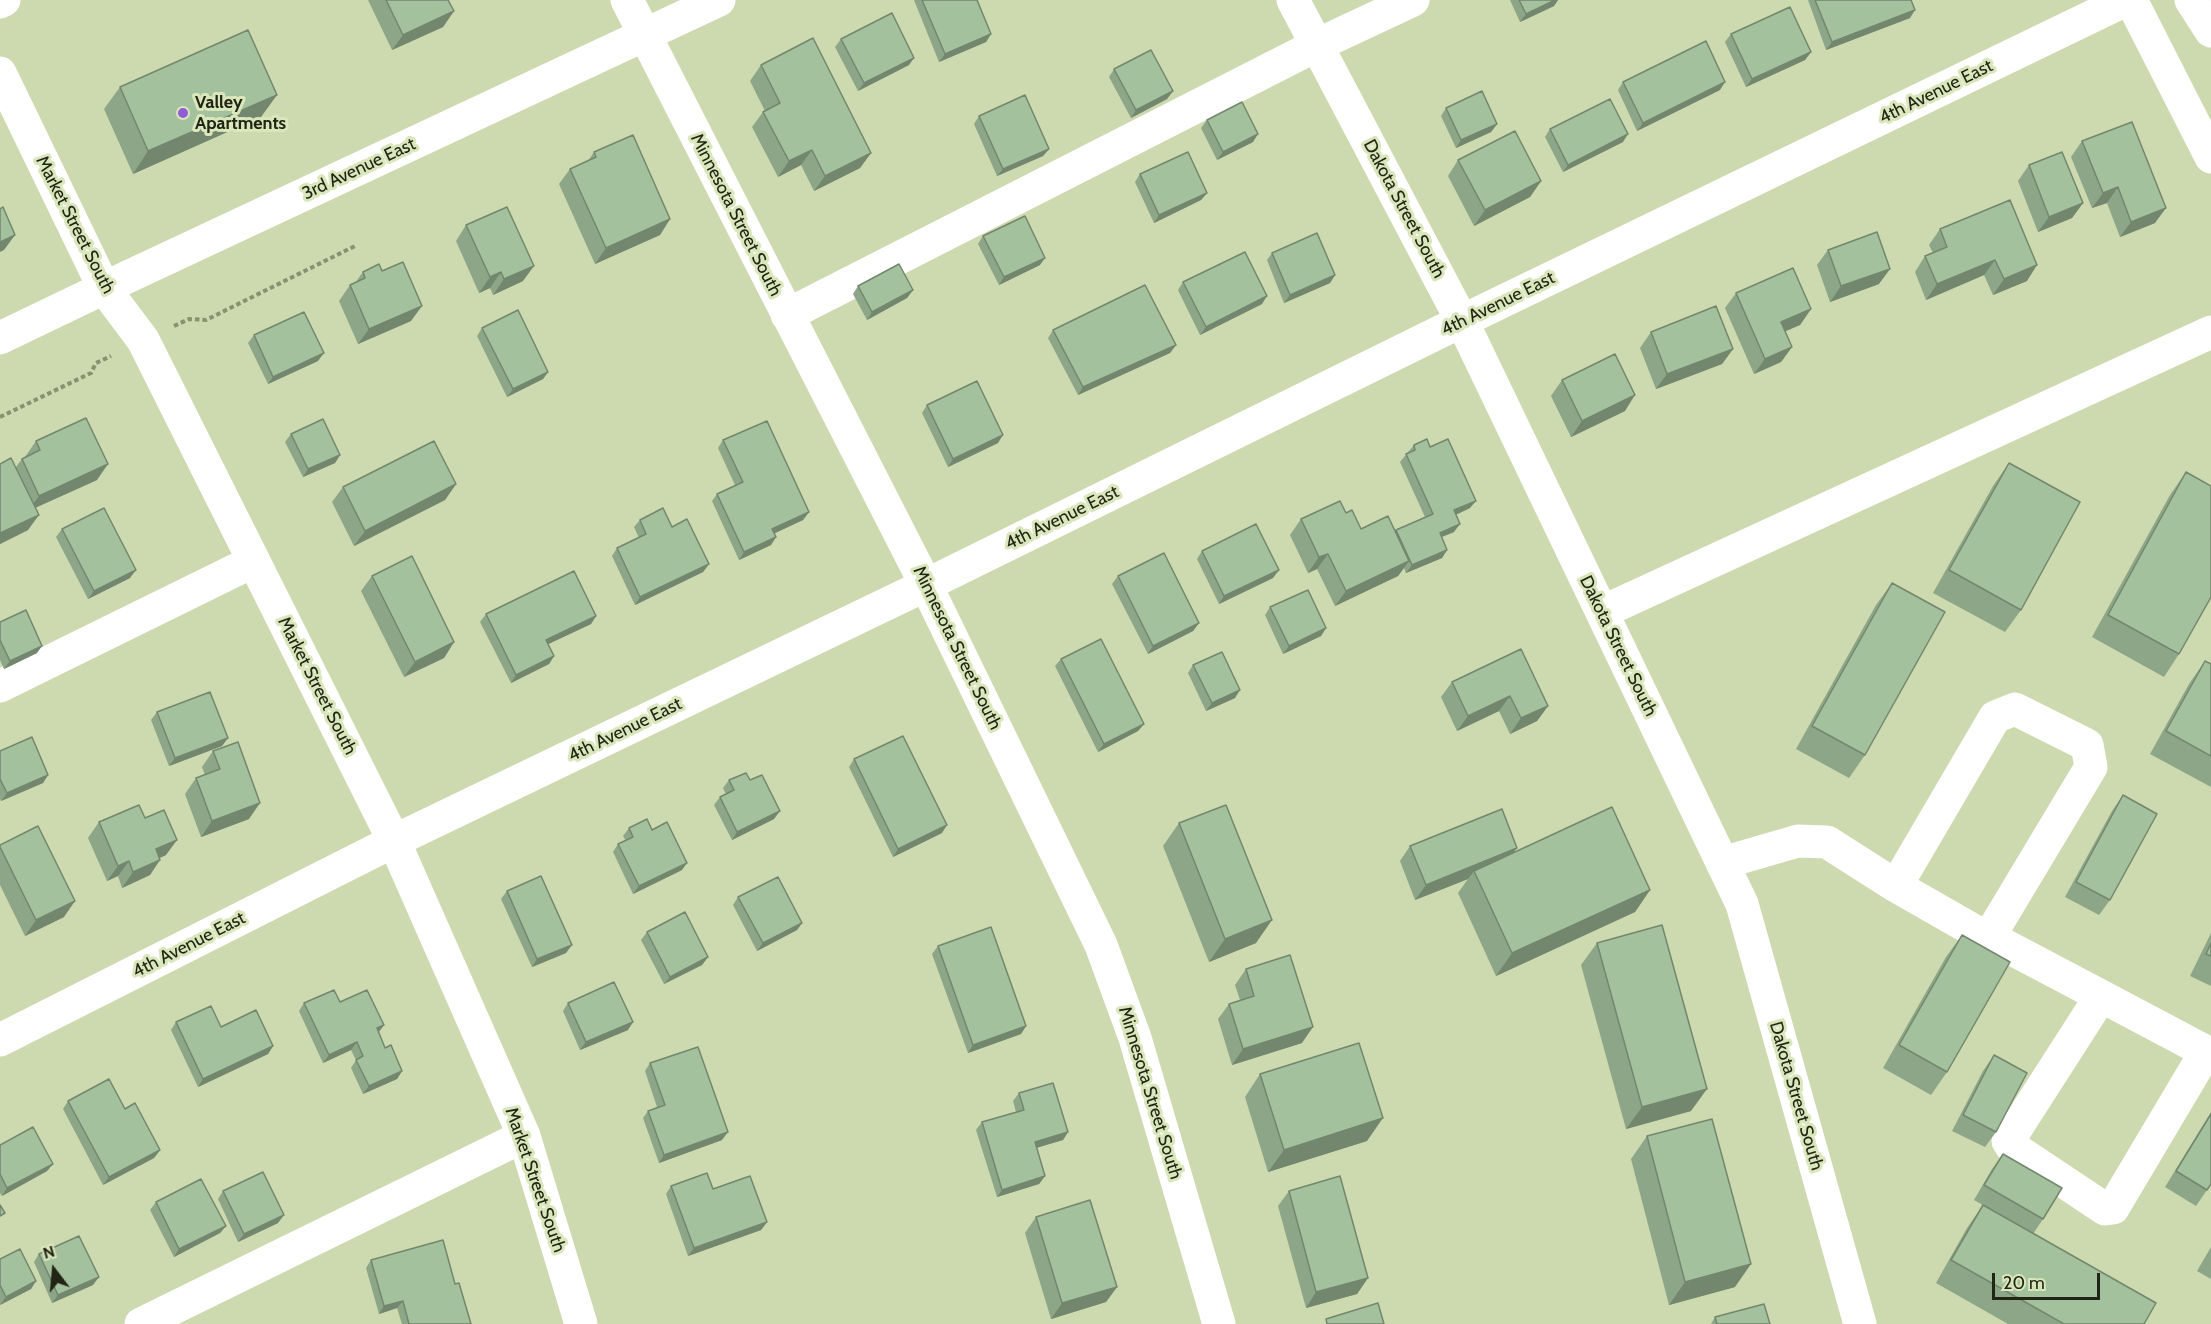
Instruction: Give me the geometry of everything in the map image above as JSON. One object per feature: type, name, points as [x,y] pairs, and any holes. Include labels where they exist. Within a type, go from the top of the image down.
[{"type":"street","points":[[0,2],[4,0]]},
{"type":"street","name":"Minnesota Street South","points":[[627,0],[927,585],[1101,945],[1135,1038],[1219,1324]]},
{"type":"street","name":"3rd Avenue East","points":[[0,338],[719,0]]},
{"type":"street","name":"Dakota Street South","points":[[1293,0],[1462,321],[1742,904],[1860,1324]]},
{"type":"street","points":[[787,315],[1317,45],[1413,0]]},
{"type":"street","name":"4th Avenue East","points":[[0,1040],[394,841],[927,585],[1462,321],[2126,0]]},
{"type":"street","points":[[2131,0],[2211,157]]},
{"type":"street","points":[[2191,0],[2211,31]]},
{"type":"street","name":"Market Street South","points":[[0,73],[104,288],[143,340],[394,841],[524,1136],[581,1324]]},
{"type":"street","points":[[1602,612],[2211,332]]},
{"type":"street","points":[[0,686],[254,561]]},
{"type":"street","points":[[1896,886],[1995,717],[2015,709],[2087,745],[2091,767],[1989,937]]},
{"type":"street","points":[[1722,863],[1798,841],[1827,842],[1896,886],[1989,937],[2102,996],[2201,1049],[2204,1055],[2113,1208],[2105,1209],[2012,1147],[2008,1141],[2102,996]]},
{"type":"street","points":[[141,1324],[524,1136]]},
{"type":"building","points":[[386,0],[448,0],[454,11],[403,35]]},
{"type":"building","points":[[922,0],[977,0],[991,34],[945,54]]},
{"type":"building","points":[[1519,0],[1555,0],[1526,14]]},
{"type":"building","points":[[1815,0],[1911,0],[1915,10],[1832,42]]},
{"type":"building","points":[[1790,7],[1811,52],[1752,79],[1731,34]]},
{"type":"building","points":[[892,13],[914,58],[864,83],[841,39]]},
{"type":"building","name":"Valley Apartments","points":[[248,30],[277,95],[148,151],[120,87]]},
{"type":"building","points":[[813,38],[871,153],[825,176],[812,150],[789,161],[763,112],[780,103],[761,65]]},
{"type":"building","points":[[1706,41],[1725,82],[1643,123],[1623,82]]},
{"type":"building","points":[[1151,50],[1173,91],[1136,110],[1114,69]]},
{"type":"building","points":[[1482,91],[1497,124],[1461,140],[1446,108]]},
{"type":"building","points":[[1025,95],[1049,149],[1003,169],[979,116]]},
{"type":"building","points":[[1610,99],[1628,134],[1568,165],[1550,129]]},
{"type":"building","points":[[1242,102],[1258,134],[1223,152],[1207,120]]},
{"type":"building","points":[[2132,122],[2166,208],[2131,222],[2118,187],[2103,193],[2082,141]]},
{"type":"building","points":[[1515,131],[1541,181],[1485,210],[1458,160]]},
{"type":"building","points":[[633,135],[670,219],[606,248],[570,169],[596,157],[594,152]]},
{"type":"building","points":[[1188,152],[1207,193],[1159,215],[1140,174]]},
{"type":"building","points":[[2062,152],[2083,203],[2049,217],[2029,165]]},
{"type":"building","points":[[2010,200],[2037,265],[2004,279],[1995,260],[1937,284],[1925,256],[1947,247],[1940,229]]},
{"type":"building","points":[[3,207],[15,235],[0,242],[0,209]]},
{"type":"building","points":[[507,207],[534,266],[504,279],[501,272],[490,277],[466,225]]},
{"type":"building","points":[[1025,216],[1045,258],[1004,277],[983,236]]},
{"type":"building","points":[[1877,232],[1890,269],[1841,286],[1828,250]]},
{"type":"building","points":[[1317,233],[1335,275],[1290,295],[1272,253]]},
{"type":"building","points":[[1245,252],[1267,296],[1206,327],[1183,282]]},
{"type":"building","points":[[403,262],[422,306],[369,329],[350,285],[365,278],[363,272],[379,264],[382,271]]},
{"type":"building","points":[[899,264],[913,290],[872,312],[858,286]]},
{"type":"building","points":[[1793,268],[1811,309],[1781,322],[1792,347],[1765,359],[1736,293]]},
{"type":"building","points":[[1145,285],[1176,345],[1083,387],[1053,330]]},
{"type":"building","points":[[1716,306],[1733,349],[1667,374],[1651,332]]},
{"type":"building","points":[[518,310],[548,372],[513,389],[482,328]]},
{"type":"building","points":[[304,312],[324,353],[273,377],[254,335]]},
{"type":"building","points":[[1615,354],[1635,395],[1582,421],[1562,380]]},
{"type":"building","points":[[977,381],[1003,435],[953,459],[927,405]]},
{"type":"building","points":[[86,418],[108,464],[39,496],[22,459],[40,450],[36,441]]},
{"type":"building","points":[[323,419],[340,455],[308,469],[291,434]]},
{"type":"building","points":[[767,421],[809,512],[772,529],[776,537],[744,552],[717,494],[743,482],[723,440]]},
{"type":"building","points":[[1427,439],[1430,447],[1448,439],[1476,501],[1454,510],[1460,524],[1440,533],[1447,550],[1412,565],[1396,530],[1433,514],[1406,454],[1415,450],[1414,445]]},
{"type":"building","points":[[434,441],[456,484],[365,531],[343,487]]},
{"type":"building","points":[[11,458],[39,515],[0,533],[0,464]]},
{"type":"building","points":[[2009,463],[2080,502],[2021,610],[1949,570]]},
{"type":"building","points":[[2186,472],[2211,486],[2211,597],[2179,654],[2108,615]]},
{"type":"building","points":[[1340,501],[1346,513],[1352,510],[1361,529],[1388,516],[1409,561],[1346,591],[1328,554],[1319,557],[1301,519]]},
{"type":"building","points":[[104,508],[136,570],[94,591],[62,529]]},
{"type":"building","points":[[663,508],[672,527],[687,519],[709,564],[640,597],[617,548],[646,534],[640,520]]},
{"type":"building","points":[[1256,524],[1279,570],[1224,596],[1202,551]]},
{"type":"building","points":[[1164,553],[1199,623],[1153,646],[1118,576]]},
{"type":"building","points":[[412,556],[454,642],[415,662],[372,576]]},
{"type":"building","points":[[574,571],[596,616],[546,640],[554,656],[516,675],[486,614]]},
{"type":"building","points":[[1892,583],[1945,612],[1865,755],[1812,726]]},
{"type":"building","points":[[1308,590],[1326,628],[1289,646],[1270,607]]},
{"type":"building","points":[[26,610],[42,646],[10,661],[0,640],[0,622]]},
{"type":"building","points":[[1101,639],[1144,724],[1104,744],[1061,659]]},
{"type":"building","points":[[1521,649],[1548,706],[1521,718],[1510,696],[1468,716],[1452,682]]},
{"type":"building","points":[[1222,652],[1240,690],[1212,703],[1193,665]]},
{"type":"building","points":[[2205,661],[2211,664],[2211,756],[2166,731]]},
{"type":"building","points":[[210,692],[228,738],[175,758],[157,712]]},
{"type":"building","points":[[903,736],[947,825],[898,849],[854,759]]},
{"type":"building","points":[[32,737],[48,775],[7,793],[0,779],[0,751]]},
{"type":"building","points":[[238,742],[260,803],[212,821],[196,778],[220,769],[213,751]]},
{"type":"building","points":[[746,773],[750,780],[762,775],[780,811],[737,832],[720,797],[734,790],[729,780]]},
{"type":"building","points":[[2123,795],[2157,814],[2110,900],[2076,882]]},
{"type":"building","points":[[139,805],[145,818],[164,810],[177,840],[156,849],[160,860],[133,872],[129,861],[118,866],[99,822]]},
{"type":"building","points":[[1226,805],[1272,920],[1225,939],[1179,823]]},
{"type":"building","points":[[1612,807],[1650,890],[1512,953],[1474,871]]},
{"type":"building","points":[[1502,809],[1517,848],[1426,885],[1410,846]]},
{"type":"building","points":[[647,819],[652,830],[667,822],[687,863],[639,886],[618,844],[633,837],[629,828]]},
{"type":"building","points":[[38,826],[75,901],[36,920],[0,845]]},
{"type":"building","points":[[541,876],[572,945],[537,959],[507,891]]},
{"type":"building","points":[[778,877],[802,923],[763,943],[738,897]]},
{"type":"building","points":[[685,912],[708,957],[670,977],[647,932]]},
{"type":"building","points":[[1662,925],[1707,1089],[1642,1107],[1597,943]]},
{"type":"building","points":[[991,927],[1026,1026],[973,1045],[938,946]]},
{"type":"building","points":[[1962,935],[2010,962],[1947,1072],[1899,1045]]},
{"type":"building","points":[[2211,943],[2211,956],[2206,954]]},
{"type":"building","points":[[1290,955],[1313,1027],[1243,1049],[1229,1004],[1254,996],[1246,969]]},
{"type":"building","points":[[614,982],[633,1022],[586,1042],[568,1003]]},
{"type":"building","points":[[334,990],[340,1002],[367,990],[384,1025],[377,1028],[385,1048],[391,1045],[402,1071],[369,1086],[356,1060],[363,1056],[357,1042],[329,1055],[304,1003]]},
{"type":"building","points":[[211,1006],[221,1027],[256,1010],[273,1046],[203,1079],[176,1022]]},
{"type":"building","points":[[1359,1043],[1383,1118],[1284,1150],[1260,1074]]},
{"type":"building","points":[[698,1047],[728,1132],[664,1155],[648,1111],[665,1105],[650,1063]]},
{"type":"building","points":[[1994,1055],[2027,1073],[1996,1132],[1963,1115]]},
{"type":"building","points":[[109,1079],[125,1109],[135,1103],[160,1150],[109,1177],[68,1101]]},
{"type":"building","points":[[1053,1083],[1068,1132],[1035,1142],[1045,1176],[1002,1190],[982,1122],[1024,1110],[1019,1093]]},
{"type":"building","points":[[2211,1114],[2211,1184],[2207,1190],[2176,1171]]},
{"type":"building","points":[[1712,1119],[1751,1264],[1685,1282],[1647,1136]]},
{"type":"building","points":[[33,1127],[53,1164],[7,1188],[0,1174],[0,1145]]},
{"type":"building","points":[[2003,1154],[2062,1188],[2043,1219],[1984,1185]]},
{"type":"building","points":[[263,1172],[284,1215],[244,1234],[223,1191]]},
{"type":"building","points":[[707,1173],[713,1189],[750,1176],[767,1222],[694,1248],[671,1186]]},
{"type":"building","points":[[1340,1176],[1368,1278],[1316,1292],[1289,1191]]},
{"type":"building","points":[[201,1179],[226,1226],[179,1249],[156,1202]]},
{"type":"building","points":[[1090,1200],[1117,1287],[1062,1303],[1036,1217]]},
{"type":"building","points":[[0,1205],[5,1213],[0,1216]]},
{"type":"building","points":[[1983,1205],[2156,1303],[2144,1324],[2064,1324],[1951,1260]]},
{"type":"building","points":[[79,1236],[99,1277],[58,1295],[39,1254]]},
{"type":"building","points":[[443,1240],[455,1284],[459,1283],[471,1324],[409,1324],[403,1301],[384,1306],[371,1260]]},
{"type":"building","points":[[20,1249],[36,1281],[6,1297],[0,1285],[0,1259]]},
{"type":"building","points":[[1378,1303],[1384,1324],[1327,1324],[1326,1319]]},
{"type":"building","points":[[1764,1304],[1770,1324],[1717,1324],[1715,1317]]},
{"type":"place","name":"Valley Apartments","points":[[183,113]]}]
